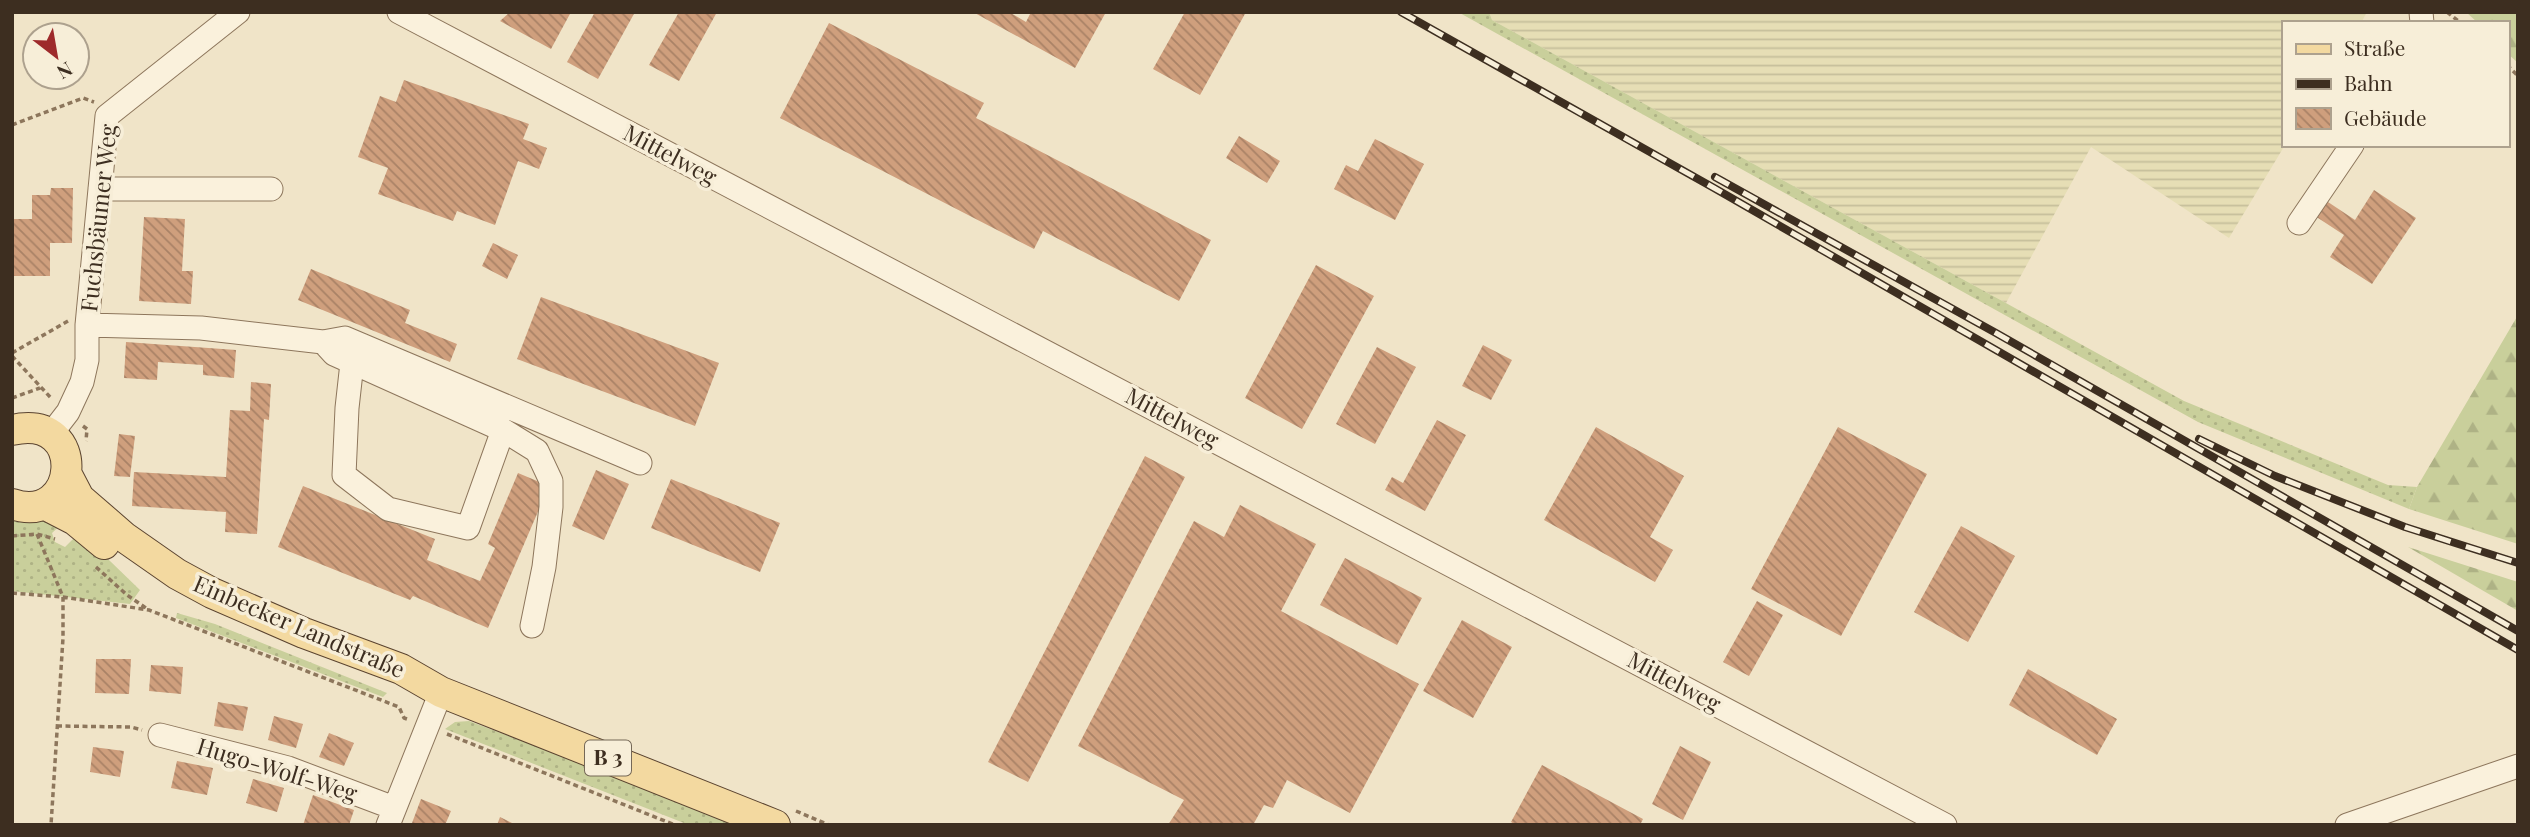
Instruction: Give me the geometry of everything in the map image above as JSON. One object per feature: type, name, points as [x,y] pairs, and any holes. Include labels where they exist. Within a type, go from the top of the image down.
[{"type":"main road","points":[[12,429],[39,428],[51,434]]},
{"type":"main road","name":"Einbecker Landstraße","points":[[51,434],[65,453],[67,475],[79,498],[124,537],[177,574],[212,593],[304,633],[401,669],[441,692],[783,817]]},
{"type":"main road","points":[[12,504],[25,507],[44,504],[58,492],[67,475]]},
{"type":"main road","name":"Einbecker Landstraße","points":[[44,504],[75,520],[131,566],[203,611],[393,687],[441,692]]},
{"type":"street","name":"Fuchsbäumer Weg","points":[[51,434],[68,412],[82,382],[87,360],[88,318],[107,116],[238,12]]},
{"type":"street","name":"Mittelweg","points":[[399,12],[1945,825]]},
{"type":"street","points":[[2299,223],[2351,147]]},
{"type":"street","points":[[100,189],[271,189]]},
{"type":"street","points":[[88,318],[323,342],[345,338],[640,463]]},
{"type":"street","points":[[323,342],[334,354],[503,430],[537,451],[551,481],[551,507],[544,567],[532,626]]},
{"type":"street","points":[[352,363],[344,475],[388,509],[468,527],[503,430]]},
{"type":"street","points":[[391,816],[441,692]]},
{"type":"street","name":"Hugo-Wolf-Weg","points":[[160,735],[288,768],[391,816]]},
{"type":"street","points":[[2347,825],[2518,766]]},
{"type":"path","points":[[12,125],[83,98],[97,104],[107,116]]},
{"type":"path","points":[[12,397],[40,388],[12,354],[88,318]]},
{"type":"path","points":[[12,536],[37,534],[57,539]]},
{"type":"path","points":[[37,534],[63,597],[63,638],[51,825]]},
{"type":"path","points":[[93,565],[149,610]]},
{"type":"path","points":[[12,593],[63,597],[149,610],[399,707],[404,718],[676,825]]},
{"type":"path","points":[[57,726],[131,727],[160,735]]},
{"type":"path","points":[[783,817],[830,825]]},
{"type":"shaded area","points":[[1489,12],[2367,12],[2362,21],[2282,21],[2284,147],[2229,238],[2091,147],[2006,303],[1492,20]]},
{"type":"green space","points":[[1458,12],[1489,12],[1492,20],[2184,401],[2388,485],[2417,487],[2409,509],[2198,422]]},
{"type":"green space","points":[[2466,12],[2518,12],[2518,63],[2509,55],[2509,21],[2476,21]]},
{"type":"green space","points":[[2518,315],[2518,544],[2409,509],[2417,487]]},
{"type":"green space","points":[[12,514],[64,522],[52,533],[55,542],[65,547],[80,532],[140,590],[130,604],[12,591]]},
{"type":"green space","points":[[2408,547],[2518,582],[2518,611]]},
{"type":"green space","points":[[177,613],[215,624],[387,693],[383,697],[176,618]]},
{"type":"green space","points":[[469,721],[744,825],[689,825],[445,729],[455,722]]},
{"type":"building","points":[[510,12],[571,12],[551,49],[500,21]]},
{"type":"building","points":[[595,12],[635,12],[598,79],[567,62]]},
{"type":"building","points":[[679,12],[717,12],[679,81],[649,65]]},
{"type":"building","points":[[973,12],[1009,12],[1026,22],[1031,12],[1106,12],[1075,68]]},
{"type":"building","points":[[1185,12],[1246,12],[1200,95],[1153,69]]},
{"type":"building","points":[[829,23],[984,103],[976,118],[1211,240],[1179,301],[1043,231],[1034,249],[780,118]]},
{"type":"building","points":[[404,80],[529,124],[523,139],[547,148],[539,169],[518,161],[495,225],[457,211],[453,221],[378,194],[388,168],[358,157],[380,96],[396,102]]},
{"type":"building","points":[[1239,136],[1280,161],[1267,183],[1226,158]]},
{"type":"building","points":[[1375,139],[1424,164],[1395,220],[1334,189],[1346,165],[1358,171]]},
{"type":"building","points":[[51,188],[73,188],[72,243],[50,243],[50,276],[12,276],[12,219],[32,219],[32,195],[50,195]]},
{"type":"building","points":[[2374,190],[2416,218],[2372,284],[2330,257],[2344,235],[2315,216],[2325,200],[2355,220]]},
{"type":"building","points":[[144,217],[185,219],[182,271],[193,271],[191,304],[139,301]]},
{"type":"building","points":[[493,243],[518,255],[507,279],[482,266]]},
{"type":"building","points":[[1316,265],[1374,296],[1302,429],[1245,398]]},
{"type":"building","points":[[311,269],[410,310],[405,323],[457,344],[450,362],[298,300]]},
{"type":"building","points":[[541,297],[719,363],[695,426],[517,359]]},
{"type":"building","points":[[126,342],[236,350],[234,378],[203,375],[203,365],[158,362],[157,380],[124,378]]},
{"type":"building","points":[[1483,345],[1512,360],[1491,400],[1462,386]]},
{"type":"building","points":[[1377,347],[1416,367],[1375,444],[1336,424]]},
{"type":"building","points":[[251,382],[271,384],[269,420],[264,419],[257,534],[225,532],[226,512],[132,506],[134,472],[226,477],[230,410],[250,411]]},
{"type":"building","points":[[1437,420],[1466,435],[1425,511],[1385,490],[1392,477],[1403,483]]},
{"type":"building","points":[[1596,427],[1684,476],[1650,537],[1673,550],[1655,582],[1544,520]]},
{"type":"building","points":[[1838,427],[1927,474],[1841,636],[1751,589]]},
{"type":"building","points":[[119,434],[135,436],[130,477],[114,476]]},
{"type":"building","points":[[1145,456],[1185,477],[1028,782],[988,762]]},
{"type":"building","points":[[596,470],[629,484],[604,540],[572,526]]},
{"type":"building","points":[[518,473],[549,486],[488,628],[413,596],[410,600],[278,547],[303,486],[435,539],[427,560],[480,581],[495,548],[488,544]]},
{"type":"building","points":[[671,479],[780,523],[760,572],[651,528]]},
{"type":"building","points":[[1240,505],[1316,544],[1281,611],[1419,684],[1350,813],[1287,780],[1273,808],[1264,805],[1253,825],[1168,825],[1184,800],[1078,746],[1194,521],[1224,537]]},
{"type":"building","points":[[1961,526],[2015,556],[1968,642],[1914,612]]},
{"type":"building","points":[[1345,558],[1422,598],[1397,645],[1320,605]]},
{"type":"building","points":[[1757,601],[1783,615],[1749,676],[1723,662]]},
{"type":"building","points":[[1462,620],[1512,647],[1473,718],[1423,691]]},
{"type":"building","points":[[96,659],[131,659],[129,694],[95,693]]},
{"type":"building","points":[[151,665],[183,667],[181,694],[149,691]]},
{"type":"building","points":[[2028,669],[2117,719],[2097,755],[2009,705]]},
{"type":"building","points":[[218,702],[248,707],[243,731],[214,726]]},
{"type":"building","points":[[274,716],[303,724],[296,748],[268,740]]},
{"type":"building","points":[[329,733],[354,743],[344,766],[319,757]]},
{"type":"building","points":[[1680,746],[1711,762],[1683,820],[1652,804]]},
{"type":"building","points":[[93,747],[124,751],[120,777],[90,772]]},
{"type":"building","points":[[177,761],[213,768],[207,795],[171,788]]},
{"type":"building","points":[[1542,765],[1643,819],[1640,825],[1516,825],[1511,822]]},
{"type":"building","points":[[253,779],[284,788],[277,812],[246,803]]},
{"type":"building","points":[[313,795],[354,810],[349,825],[303,825]]},
{"type":"building","points":[[421,799],[451,811],[445,825],[412,823]]},
{"type":"building","points":[[500,817],[516,825],[497,825]]},
{"type":"railway","points":[[1401,12],[1714,188],[2518,650]]},
{"type":"railway","points":[[1715,177],[1996,333],[2518,631]]},
{"type":"railway","points":[[2199,439],[2275,476],[2405,527],[2518,563]]}]
